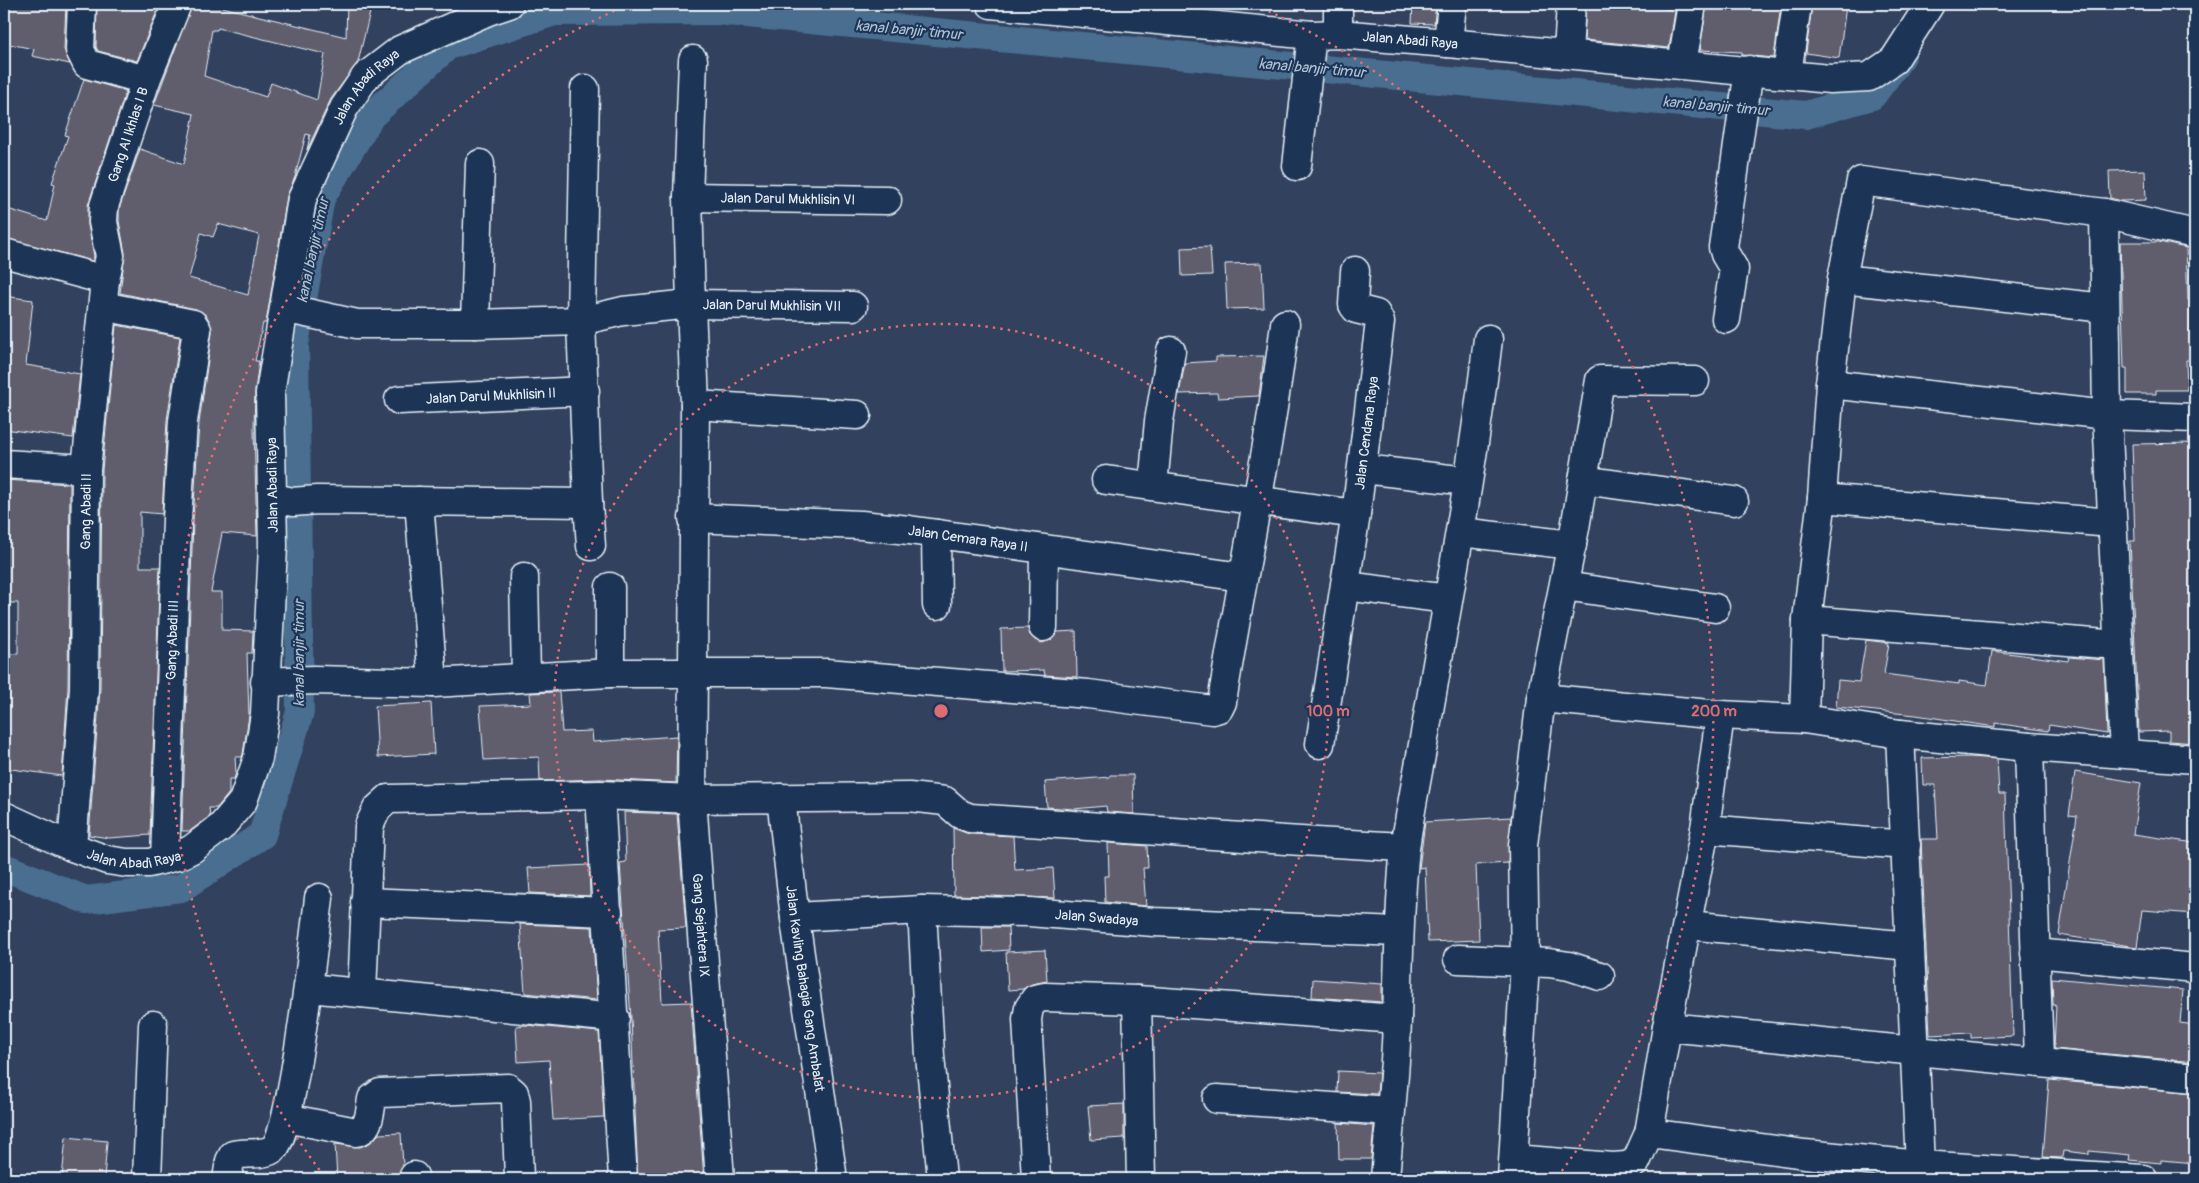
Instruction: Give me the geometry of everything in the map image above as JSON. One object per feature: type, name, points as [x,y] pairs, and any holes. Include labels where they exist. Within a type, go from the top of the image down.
[{"type":"street","name":"Gang Al Ikhlas I B","points":[[82,4],[80,50],[87,64],[146,80],[104,206],[103,222],[110,256],[104,293]]},
{"type":"street","points":[[146,80],[177,4]]},
{"type":"street","name":"Jalan Abadi Raya","points":[[4,816],[72,847],[107,860],[127,863],[149,863],[192,849],[221,827],[243,801],[258,758],[264,714],[273,546],[294,500],[270,393],[290,310],[302,199],[344,108],[366,76],[400,50],[488,11],[509,4]]},
{"type":"street","name":"Jalan Abadi Raya","points":[[991,4],[1228,15],[1317,52],[1448,43],[1682,64],[1747,80],[1787,74],[1830,78],[1869,77],[1894,60],[1930,4]]},
{"type":"street","points":[[1297,166],[1317,52],[1338,4]]},
{"type":"street","points":[[1448,43],[1452,4]]},
{"type":"street","points":[[1568,53],[1571,4]]},
{"type":"street","points":[[1682,64],[1692,4]]},
{"type":"street","points":[[1787,74],[1797,4]]},
{"type":"street","name":"Gang Sejahtera IX","points":[[693,60],[688,197],[695,405],[692,798],[720,1179]]},
{"type":"street","points":[[1726,319],[1734,269],[1723,247],[1747,80]]},
{"type":"street","points":[[585,89],[581,321],[588,503],[592,546]]},
{"type":"street","points":[[475,324],[480,164]]},
{"type":"street","points":[[1804,719],[1807,620],[1822,498],[1830,384],[1842,279],[1861,181],[2104,213],[2195,234]]},
{"type":"street","name":"Jalan Darul Mukhlisin VI","points":[[688,197],[886,200]]},
{"type":"street","points":[[2104,213],[2107,415],[2124,753]]},
{"type":"street","points":[[4,253],[104,293]]},
{"type":"street","name":"Jalan Cendana Raya","points":[[1320,744],[1363,468],[1380,322],[1376,314],[1352,305],[1355,271]]},
{"type":"street","points":[[1842,279],[2105,308]]},
{"type":"street","name":"Gang Abadi III","points":[[104,293],[193,324],[197,327],[198,333],[183,422],[172,619],[165,859]]},
{"type":"street","name":"Gang Abadi II","points":[[72,847],[84,689],[86,469],[104,293]]},
{"type":"street","name":"Jalan Darul Mukhlisin VII","points":[[290,310],[357,324],[475,324],[581,321],[622,310],[691,304],[853,306]]},
{"type":"street","points":[[265,682],[304,680],[433,683],[610,673],[826,673],[1088,694],[1212,710],[1219,708],[1222,702],[1242,577],[1275,405],[1285,324]]},
{"type":"street","points":[[1386,1179],[1397,1019],[1399,932],[1406,847],[1461,532],[1467,481],[1478,424],[1488,339]]},
{"type":"street","points":[[1153,486],[1159,422],[1172,351]]},
{"type":"street","points":[[1695,381],[1600,380],[1572,545],[1541,698],[1523,845],[1525,962],[1513,1169],[1613,1167],[1626,1166],[1636,1162],[1649,1133],[1667,1027],[1706,828],[1720,715]]},
{"type":"street","points":[[1830,384],[2107,415],[2195,418]]},
{"type":"street","name":"Jalan Darul Mukhlisin II","points":[[399,400],[585,391]]},
{"type":"street","points":[[695,405],[857,415]]},
{"type":"street","points":[[4,464],[86,469]]},
{"type":"street","points":[[1363,468],[1467,481]]},
{"type":"street","points":[[1106,480],[1256,502],[1356,514]]},
{"type":"street","points":[[1582,480],[1734,501]]},
{"type":"street","points":[[1822,498],[2112,523]]},
{"type":"street","points":[[294,500],[588,503]]},
{"type":"street","points":[[419,502],[433,683]]},
{"type":"street","name":"Jalan Cemara Raya II","points":[[693,518],[861,525],[1242,577]]},
{"type":"street","points":[[1461,532],[1572,545]]},
{"type":"street","points":[[936,534],[937,605]]},
{"type":"street","points":[[1043,627],[1044,550]]},
{"type":"street","points":[[524,576],[526,677]]},
{"type":"street","points":[[1346,586],[1448,599]]},
{"type":"street","points":[[1564,586],[1715,608]]},
{"type":"street","points":[[610,587],[610,673]]},
{"type":"street","points":[[1807,620],[2118,645]]},
{"type":"street","points":[[1541,698],[1720,715],[1804,719],[1900,734],[2029,747],[2195,759]]},
{"type":"street","points":[[1900,734],[1920,1165]]},
{"type":"street","points":[[2029,747],[2038,1061]]},
{"type":"street","points":[[362,993],[369,826],[377,809],[388,799],[600,795],[692,798],[910,797],[945,801],[960,814],[970,818],[1155,829],[1291,841],[1406,847]]},
{"type":"street","points":[[600,795],[615,1018],[623,1179]]},
{"type":"street","name":"Jalan Kavling Bahagia Gang Ambalat","points":[[781,798],[795,917],[834,1179]]},
{"type":"street","points":[[1706,828],[1906,845]]},
{"type":"street","points":[[227,1179],[233,1155],[269,1151],[276,1147],[286,1118],[308,988],[318,898]]},
{"type":"street","points":[[365,902],[608,912]]},
{"type":"street","points":[[922,910],[930,1056],[942,1179]]},
{"type":"street","name":"Jalan Swadaya","points":[[795,917],[922,910],[1029,912],[1154,922],[1399,932]]},
{"type":"street","points":[[1687,925],[1910,946]]},
{"type":"street","points":[[2035,953],[2195,968]]},
{"type":"street","points":[[1458,960],[1525,962],[1569,966],[1600,976]]},
{"type":"street","points":[[308,988],[615,1018]]},
{"type":"street","points":[[1036,1179],[1027,1019],[1029,1008],[1035,999],[1045,997],[1137,1000],[1397,1019]]},
{"type":"street","points":[[1137,1000],[1141,1179]]},
{"type":"street","points":[[147,1179],[153,1025]]},
{"type":"street","points":[[1667,1027],[2038,1061],[2195,1078]]},
{"type":"street","points":[[286,1118],[356,1132],[361,1131],[366,1126],[372,1099],[380,1093],[508,1088],[514,1093],[516,1101],[519,1179]]},
{"type":"street","points":[[1217,1099],[1390,1111]]},
{"type":"street","points":[[1649,1133],[1805,1154],[1920,1165],[2143,1179]]},
{"type":"building","points":[[4,4],[66,4],[64,49],[70,64],[32,56],[34,49],[4,43]]},
{"type":"building","points":[[97,4],[160,4],[137,61],[98,51],[96,47]]},
{"type":"building","points":[[192,4],[222,4],[222,7],[346,37],[347,4],[372,4],[358,62],[331,99],[307,150],[310,135],[306,134],[295,177],[287,196],[266,323],[263,323],[255,361],[259,361],[255,391],[254,429],[257,536],[222,533],[211,592],[222,592],[222,630],[253,631],[252,653],[247,653],[249,716],[243,754],[242,757],[235,757],[236,773],[234,779],[229,779],[229,793],[217,808],[209,808],[210,816],[190,831],[182,831],[193,521],[199,423],[212,332],[206,315],[196,309],[120,293],[125,253],[119,221],[119,209],[140,149],[184,164],[194,114],[154,105]],"holes":[[[218,28],[325,54],[317,100],[271,83],[266,97],[204,76],[212,30],[217,30]],[[218,224],[259,235],[248,295],[189,278],[201,233],[213,237]]]},
{"type":"building","points":[[1413,4],[1436,4],[1434,24],[1412,23]]},
{"type":"building","points":[[1586,4],[1631,7],[1631,4],[1648,4],[1675,11],[1669,48],[1584,40]]},
{"type":"building","points":[[1707,4],[1781,4],[1774,58],[1742,55],[1742,52],[1700,50]]},
{"type":"building","points":[[1812,4],[1846,6],[1839,58],[1806,53]]},
{"type":"building","points":[[84,79],[126,91],[88,205],[88,225],[94,256],[93,261],[4,238],[4,208],[47,221],[55,184],[52,183],[68,136],[65,135]]},
{"type":"building","points":[[2145,170],[2146,200],[2122,201],[2110,198],[2109,171]]},
{"type":"building","points":[[2120,242],[2159,242],[2186,248],[2188,300],[2190,300],[2190,360],[2186,360],[2187,390],[2156,390],[2156,394],[2127,394],[2127,368],[2124,368]]},
{"type":"building","points":[[1210,247],[1212,275],[1182,276],[1181,248]]},
{"type":"building","points":[[1262,263],[1264,308],[1227,309],[1225,264]]},
{"type":"building","points":[[4,296],[33,300],[26,365],[80,374],[73,438],[4,429]]},
{"type":"building","points":[[116,325],[180,337],[167,420],[162,514],[140,512],[140,567],[160,567],[150,835],[109,838],[89,835],[100,689],[102,470]]},
{"type":"building","points":[[1264,356],[1259,396],[1218,398],[1217,393],[1179,394],[1185,363],[1216,361],[1216,357]]},
{"type":"building","points":[[2195,443],[2195,743],[2169,741],[2169,731],[2139,732],[2130,541],[2135,541],[2132,444]]},
{"type":"building","points":[[4,480],[70,484],[68,688],[62,776],[4,768],[4,708],[9,681],[10,654],[18,654],[18,603],[5,603]]},
{"type":"building","points":[[1028,628],[1030,635],[1042,643],[1051,640],[1057,632],[1076,631],[1077,677],[1045,675],[1044,670],[1002,671],[1001,629]]},
{"type":"building","points":[[1866,640],[1889,643],[1884,674],[1959,684],[1959,681],[1987,685],[1992,651],[2068,661],[2069,657],[2104,660],[2107,734],[2049,725],[2048,731],[1995,723],[1995,727],[1916,715],[1836,707],[1838,680],[1859,682]]},
{"type":"building","points":[[559,692],[562,732],[592,731],[593,742],[677,736],[676,783],[601,779],[540,781],[539,757],[484,760],[480,706],[531,704],[530,693]]},
{"type":"building","points":[[431,703],[434,754],[378,757],[375,706]]},
{"type":"building","points":[[1970,757],[1997,759],[1999,794],[2005,794],[2013,1036],[1971,1038],[1971,1033],[1930,1035],[1921,839],[1938,839],[1935,785],[1923,785],[1922,758]]},
{"type":"building","points":[[2075,772],[2141,783],[2133,834],[2195,843],[2195,914],[2142,910],[2137,947],[2059,935],[2077,816],[2069,815]]},
{"type":"building","points":[[1110,775],[1133,775],[1134,814],[1107,812],[1106,806],[1074,809],[1047,807],[1045,782],[1110,777]]},
{"type":"building","points":[[624,812],[677,814],[686,928],[658,929],[662,1003],[691,1002],[704,1179],[638,1179],[631,1019],[620,863],[626,862]]},
{"type":"building","points":[[1511,817],[1508,863],[1476,865],[1479,940],[1428,942],[1425,867],[1419,868],[1425,822]]},
{"type":"building","points":[[953,828],[969,834],[1013,836],[1015,870],[1053,868],[1055,898],[954,895]]},
{"type":"building","points":[[1108,843],[1147,846],[1148,868],[1143,868],[1146,906],[1105,902],[1104,876],[1109,876]]},
{"type":"building","points":[[589,865],[590,896],[530,893],[528,868]]},
{"type":"building","points":[[520,924],[592,927],[597,1000],[525,993]]},
{"type":"building","points":[[982,927],[1008,927],[1009,950],[983,952]]},
{"type":"building","points":[[1045,950],[1047,981],[1032,984],[1023,989],[1008,990],[1006,952]]},
{"type":"building","points":[[2052,978],[2183,990],[2180,1023],[2195,1025],[2195,1062],[2054,1049],[2056,1005],[2053,1005]]},
{"type":"building","points":[[1313,979],[1382,984],[1382,1002],[1312,997]]},
{"type":"building","points":[[526,1025],[599,1032],[604,1117],[553,1120],[549,1060],[518,1062],[516,1026]]},
{"type":"building","points":[[1338,1071],[1379,1073],[1377,1094],[1337,1092]]},
{"type":"building","points":[[2049,1080],[2195,1093],[2195,1163],[2161,1160],[2161,1163],[2129,1160],[2130,1155],[2089,1151],[2089,1154],[2063,1151],[2062,1158],[2043,1157]]},
{"type":"building","points":[[1124,1104],[1124,1138],[1091,1140],[1088,1106]]},
{"type":"building","points":[[1338,1123],[1374,1126],[1371,1159],[1339,1159]]},
{"type":"building","points":[[401,1133],[403,1166],[398,1179],[337,1179],[335,1144],[360,1147],[371,1142],[379,1134]]},
{"type":"building","points":[[66,1137],[107,1141],[104,1179],[62,1178]]},
{"type":"waterway","name":"kanal banjir timur","points":[[4,867],[86,900],[181,888],[262,835],[300,712],[295,344],[321,198],[371,116],[448,46],[555,12],[716,11],[1806,115],[1872,96],[1902,56]]}]
